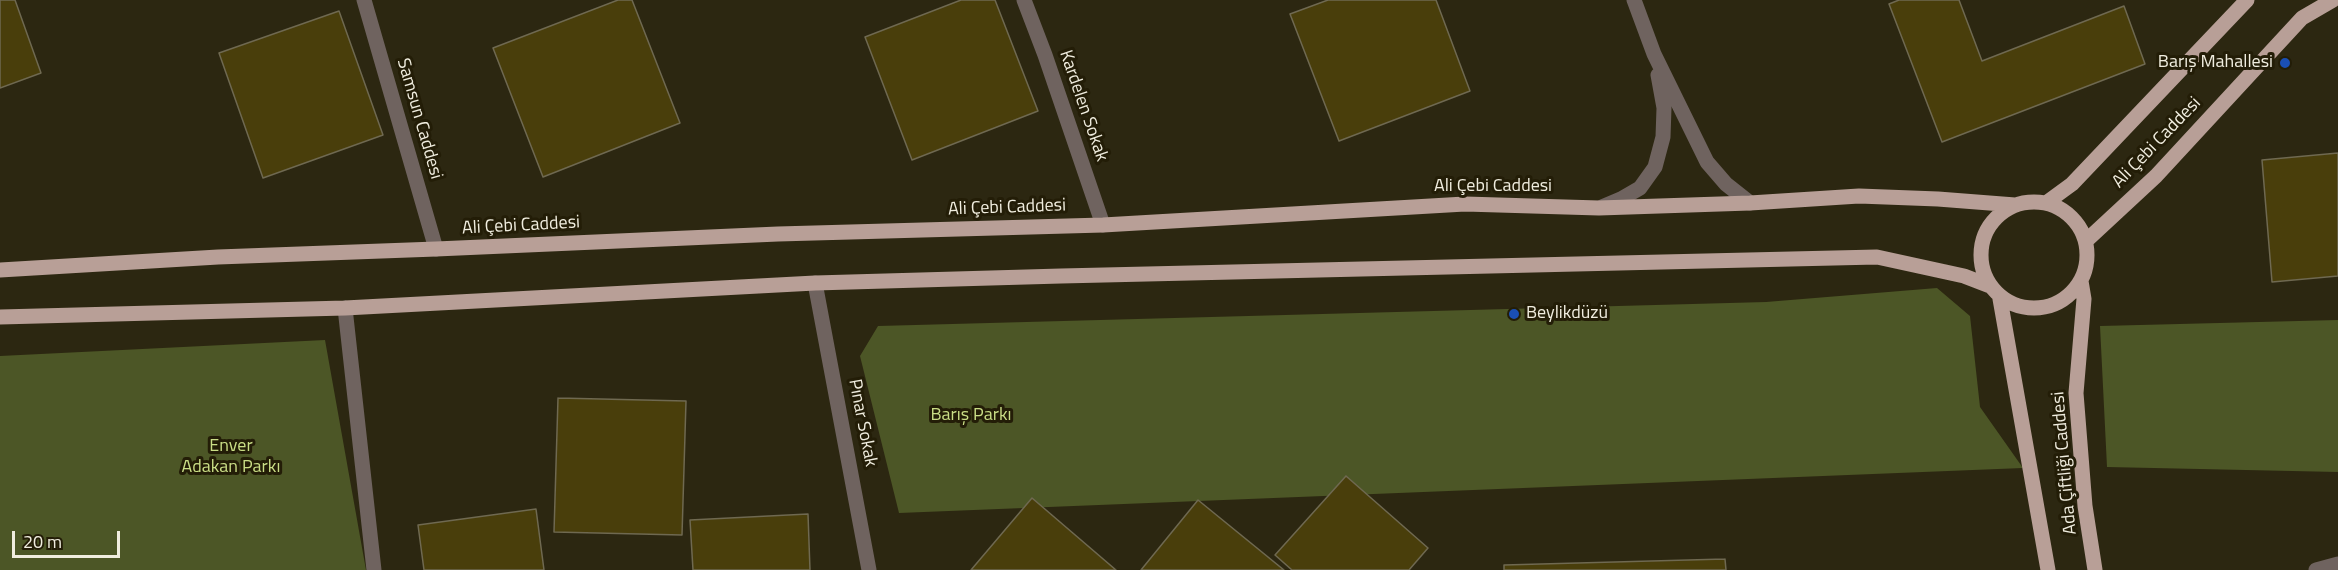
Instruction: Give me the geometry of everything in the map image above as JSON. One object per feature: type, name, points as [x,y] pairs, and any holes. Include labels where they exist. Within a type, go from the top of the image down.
[{"type":"main road","name":"Ali Çebi Caddesi","points":[[0,270],[218,257],[778,234],[1103,225],[1465,204],[1599,208],[1750,203],[1859,196],[2015,205],[2034,201],[2046,203],[2072,184],[2247,0]]},
{"type":"main road","name":"Ali Çebi Caddesi","points":[[2087,240],[2156,176],[2302,18],[2333,0]]},
{"type":"main road","points":[[2015,205],[2003,211],[1991,223],[1983,238],[1980,254],[1983,271],[1990,286],[2000,298],[2014,306],[2045,308],[2072,293],[2081,281],[2088,263],[2087,240],[2076,221],[2064,210],[2046,203]]},
{"type":"main road","points":[[0,317],[345,308],[815,284],[1061,276],[1877,257],[1964,276],[1990,286]]},
{"type":"main road","name":"Ada Çiftliği Caddesi","points":[[2081,281],[2084,300],[2076,393],[2085,506],[2096,570]]},
{"type":"main road","name":"Ada Çiftliği Caddesi","points":[[2000,298],[2048,570]]},
{"type":"street","name":"Samsun Caddesi","points":[[364,0],[436,249]]},
{"type":"street","name":"Kardelen Sokak","points":[[1024,0],[1103,225]]},
{"type":"street","points":[[1634,0],[1654,54],[1707,162],[1726,184],[1750,203]]},
{"type":"street","points":[[1599,208],[1622,200],[1640,188],[1656,167],[1663,137],[1664,108],[1654,54]]},
{"type":"street","name":"Pınar Sokak","points":[[815,284],[869,570]]},
{"type":"street","points":[[345,308],[374,570]]},
{"type":"street","points":[[2316,570],[2338,564]]},
{"type":"green space","name":"Barış Parkı","points":[[1937,288],[1970,316],[1980,407],[2023,468],[899,513],[860,356],[878,326],[1766,302]]},
{"type":"green space","points":[[2338,320],[2338,472],[2107,467],[2100,326]]},
{"type":"green space","name":"Enver Adakan Parkı","points":[[325,340],[366,570],[0,570],[0,356]]},
{"type":"building","points":[[0,0],[15,0],[41,73],[0,88]]},
{"type":"building","points":[[618,0],[632,0],[680,123],[543,177],[493,48]]},
{"type":"building","points":[[961,0],[995,0],[1038,111],[912,160],[865,37]]},
{"type":"building","points":[[1328,0],[1436,0],[1470,91],[1339,141],[1290,14]]},
{"type":"building","points":[[1899,0],[1959,0],[1982,61],[2124,6],[2145,64],[1942,142],[1889,4]]},
{"type":"building","points":[[339,11],[383,135],[263,178],[219,53]]},
{"type":"building","points":[[2338,153],[2338,276],[2272,282],[2262,160]]},
{"type":"building","points":[[558,398],[686,401],[682,535],[554,532]]},
{"type":"building","points":[[1346,476],[1428,548],[1409,570],[1292,570],[1275,555]]},
{"type":"building","points":[[1032,498],[1116,570],[971,570]]},
{"type":"building","points":[[1198,500],[1284,570],[1141,570]]},
{"type":"building","points":[[536,509],[544,570],[424,570],[418,525]]},
{"type":"building","points":[[808,514],[810,570],[693,570],[690,520]]},
{"type":"building","points":[[1725,559],[1726,570],[1504,570],[1504,565]]},
{"type":"place","name":"Barış Mahallesi","points":[[2285,63]]},
{"type":"place","name":"Beylikdüzü","points":[[1514,314]]}]
